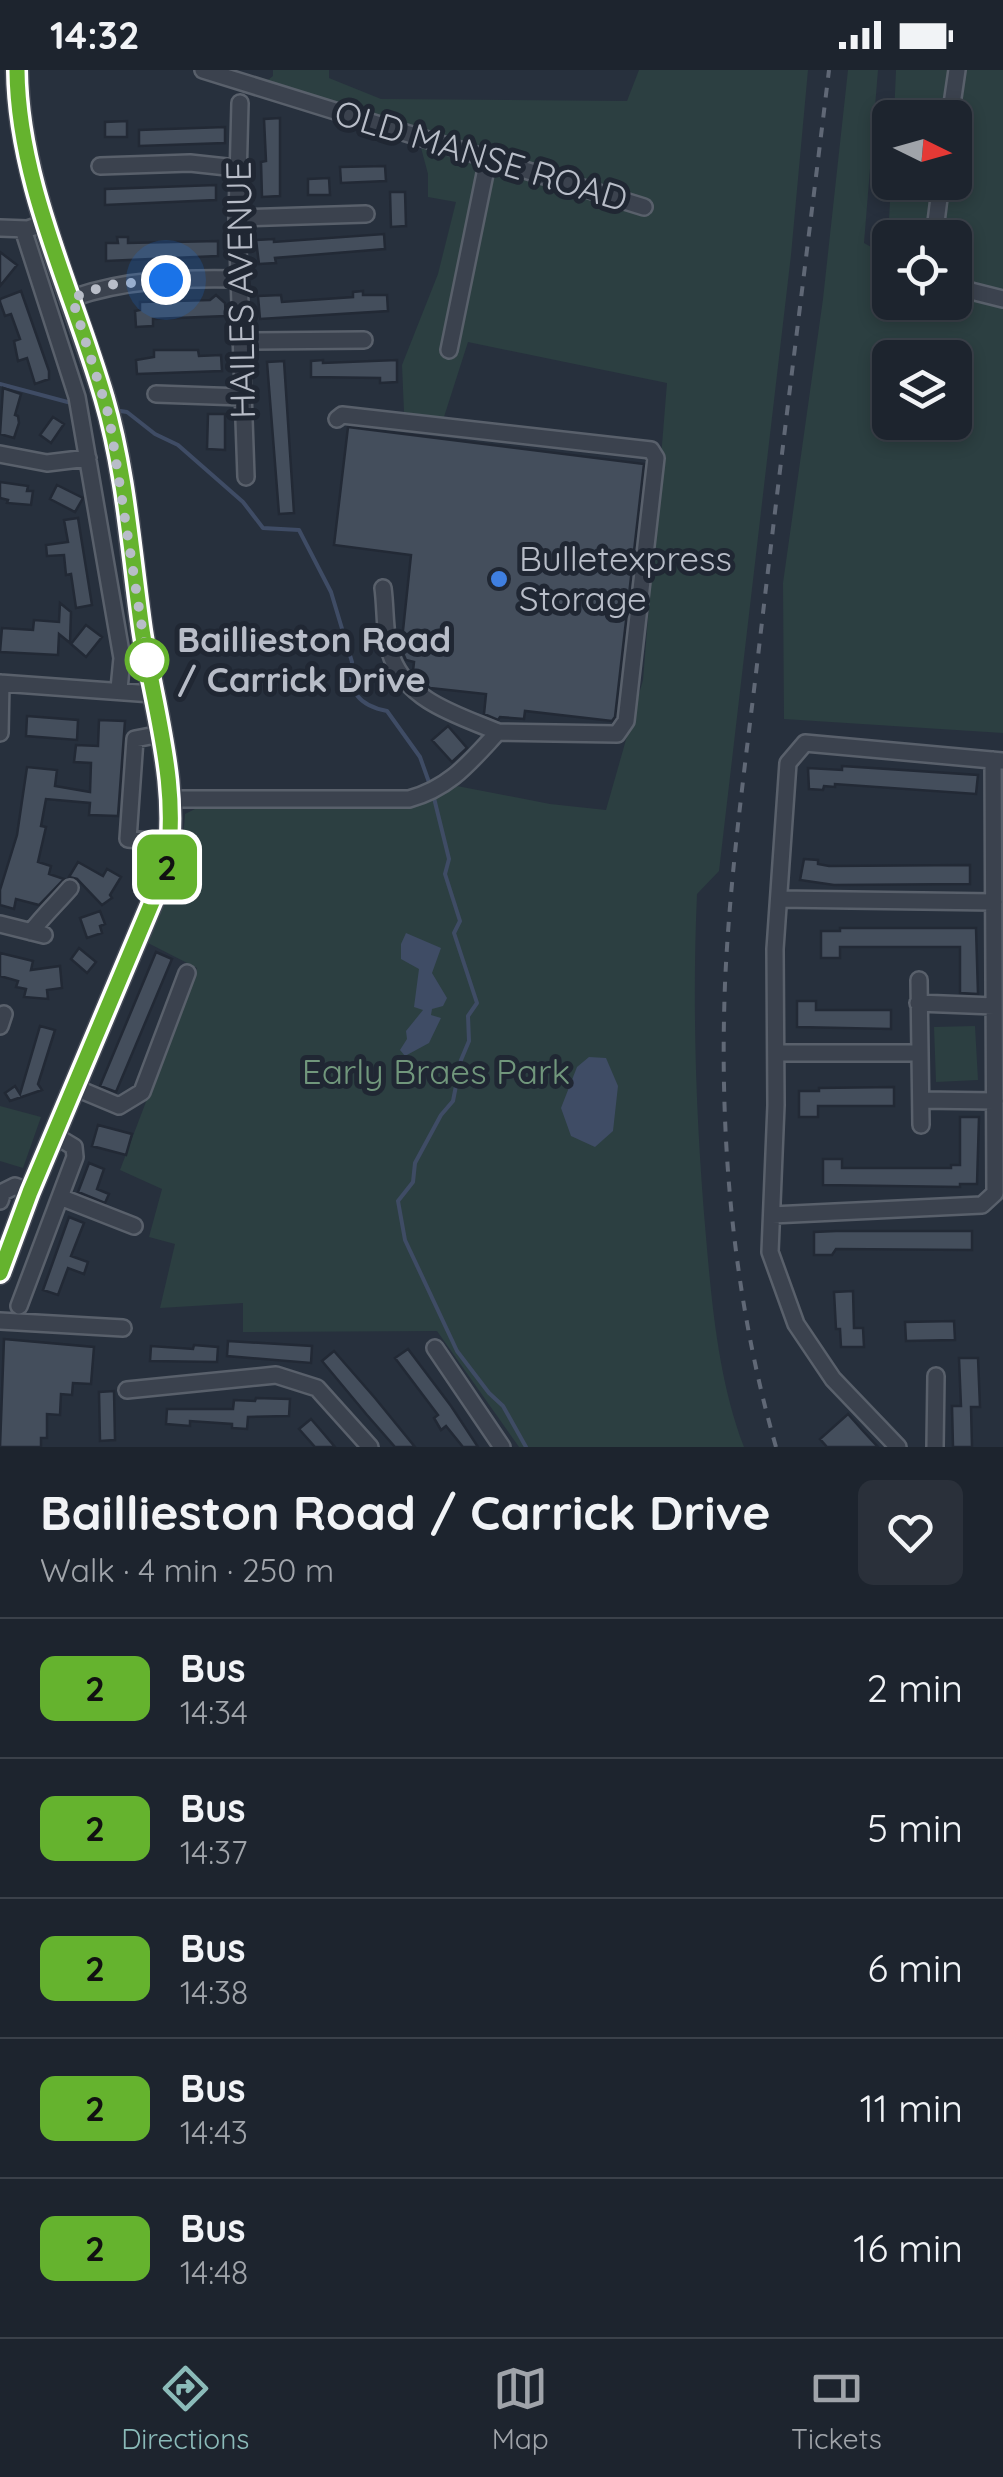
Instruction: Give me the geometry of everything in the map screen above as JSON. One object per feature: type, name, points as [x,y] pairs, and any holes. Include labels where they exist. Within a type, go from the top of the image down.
[{"type":"main road","points":[[0,1273],[30,1192],[166,869],[171,843],[171,799],[107,408],[47,222],[21,125],[17,70]]},
{"type":"street","name":"OLD MANSE ROAD","points":[[204,70],[644,207]]},
{"type":"street","points":[[953,100],[957,70]]},
{"type":"street","name":"HAILES AVENUE","points":[[240,103],[236,168],[246,476]]},
{"type":"street","points":[[449,350],[488,160]]},
{"type":"street","points":[[100,166],[190,164],[236,168]]},
{"type":"street","points":[[237,218],[366,214]]},
{"type":"street","points":[[0,228],[22,229],[47,222]]},
{"type":"street","points":[[22,229],[78,404],[122,658],[119,689]]},
{"type":"street","points":[[72,298],[107,285],[238,278]]},
{"type":"street","points":[[972,292],[1003,300]]},
{"type":"street","points":[[240,340],[364,340]]},
{"type":"street","points":[[156,394],[242,397]]},
{"type":"street","points":[[337,419],[342,415],[651,450],[656,458],[626,721],[618,734],[498,732],[409,690],[391,657],[383,588]]},
{"type":"street","points":[[0,454],[47,463],[88,458]]},
{"type":"street","points":[[0,733],[0,683],[152,694]]},
{"type":"street","points":[[171,799],[409,799],[448,784],[498,732]]},
{"type":"street","points":[[161,734],[135,739],[128,839],[171,843]]},
{"type":"street","points":[[772,1214],[982,1204],[996,1193],[999,1128],[994,1006],[998,978],[994,902],[998,761],[805,743],[788,763],[779,899],[770,1252],[796,1324],[833,1378],[898,1447]]},
{"type":"street","points":[[0,924],[38,933],[53,901],[70,888]]},
{"type":"street","points":[[779,899],[994,902]]},
{"type":"street","points":[[76,1088],[119,1106],[142,1092],[187,973]]},
{"type":"street","points":[[918,980],[922,1125]]},
{"type":"street","points":[[918,1003],[994,1006]]},
{"type":"street","points":[[776,1053],[920,1053]]},
{"type":"street","points":[[922,1100],[995,1101]]},
{"type":"street","points":[[19,1306],[75,1157],[74,1147],[54,1134]]},
{"type":"street","points":[[0,1201],[3,1192],[15,1186],[30,1192]]},
{"type":"street","points":[[60,1198],[134,1226]]},
{"type":"street","points":[[0,1320],[124,1328]]},
{"type":"street","points":[[435,1348],[502,1447]]},
{"type":"street","points":[[127,1390],[276,1374],[318,1388],[370,1447]]},
{"type":"street","points":[[935,1447],[936,1376]]},
{"type":"green space","name":"Early Braes Park","points":[[273,70],[329,70],[329,78],[381,99],[627,101],[639,70],[808,70],[791,255],[719,871],[697,894],[696,1066],[706,1237],[723,1370],[744,1447],[519,1447],[437,1331],[243,1332],[243,1303],[160,1308],[175,1244],[149,1237],[162,1189],[120,1170],[197,968],[148,943],[176,864],[185,814],[203,805],[414,805],[457,786],[606,810],[643,680],[667,383],[468,342],[443,420],[404,412],[402,365],[438,274],[456,202],[428,197],[428,174],[420,144],[264,83],[273,76]]},
{"type":"green space","points":[[848,70],[878,70],[876,100],[872,100],[864,243],[872,248],[872,320],[972,320],[972,220],[889,220],[890,200],[972,200],[972,100],[895,100],[896,70],[1003,70],[1003,733],[784,719],[783,583],[823,299]]},
{"type":"green space","points":[[975,1026],[978,1080],[936,1082],[934,1027]]},
{"type":"green space","points":[[0,1106],[41,1117],[23,1168],[0,1161]]},
{"type":"water","points":[[406,933],[441,948],[432,973],[447,998],[443,1006],[432,1009],[431,1015],[441,1018],[429,1043],[405,1056],[400,1050],[407,1039],[406,1031],[423,1010],[414,1007],[419,969],[401,959]]},
{"type":"water","points":[[589,1057],[606,1058],[618,1086],[613,1131],[595,1147],[571,1136],[561,1108],[577,1067]]},
{"type":"building","points":[[280,118],[280,196],[262,197],[261,162],[266,161],[264,119]]},
{"type":"building","points":[[127,121],[127,137],[105,137],[105,122]]},
{"type":"building","points":[[225,127],[225,143],[139,146],[139,130]]},
{"type":"building","points":[[385,166],[386,181],[341,183],[340,167]]},
{"type":"building","points":[[329,178],[330,195],[308,195],[308,179]]},
{"type":"building","points":[[216,185],[216,200],[105,205],[105,189]]},
{"type":"building","points":[[390,192],[405,192],[406,226],[391,227]]},
{"type":"building","points":[[384,234],[385,249],[275,258],[276,263],[259,264],[256,240]]},
{"type":"building","points":[[117,237],[128,237],[128,243],[218,241],[218,256],[106,261],[106,243],[118,243]]},
{"type":"building","points":[[0,252],[17,265],[0,286]]},
{"type":"building","points":[[21,291],[49,371],[49,379],[35,384],[27,358],[18,361],[14,341],[20,339],[11,314],[5,316],[0,302]]},
{"type":"building","points":[[363,291],[363,295],[387,295],[388,311],[260,319],[258,296],[281,295],[282,302],[353,297],[353,292]]},
{"type":"building","points":[[216,295],[225,303],[226,316],[153,319],[153,326],[136,327],[135,311],[140,310],[140,302],[210,300]]},
{"type":"building","points":[[154,350],[198,350],[199,356],[221,355],[222,371],[137,374],[136,360],[154,357]]},
{"type":"building","points":[[397,360],[397,382],[380,383],[380,378],[311,377],[311,361]]},
{"type":"building","points":[[284,361],[294,513],[279,514],[267,362]]},
{"type":"building","points":[[3,388],[21,394],[14,438],[0,434]]},
{"type":"building","points":[[208,414],[225,414],[225,450],[207,449]]},
{"type":"building","points":[[53,417],[64,424],[51,443],[40,435]]},
{"type":"building","points":[[348,427],[644,464],[612,721],[525,711],[524,719],[498,720],[484,714],[486,694],[430,688],[418,678],[413,671],[414,662],[406,660],[401,649],[411,555],[334,545]]},
{"type":"building","points":[[0,482],[28,486],[27,491],[33,491],[31,505],[7,503],[8,500],[0,498]]},
{"type":"building","points":[[57,485],[83,498],[75,512],[50,499]]},
{"type":"building","points":[[78,518],[92,605],[76,608],[64,555],[47,556],[46,545],[68,542],[64,520]]},
{"type":"building","points":[[60,603],[71,612],[70,643],[59,634],[58,655],[0,652],[2,628],[33,630],[34,620],[59,622]]},
{"type":"building","points":[[86,625],[102,637],[86,657],[71,644]]},
{"type":"building","points":[[27,716],[78,720],[77,740],[26,736]]},
{"type":"building","points":[[99,720],[125,721],[118,816],[89,815],[90,803],[46,799],[41,826],[46,827],[38,862],[51,866],[49,874],[64,879],[39,905],[16,899],[14,909],[0,905],[0,890],[17,835],[27,767],[57,770],[55,786],[90,792],[91,763],[74,762],[76,745],[98,746]]},
{"type":"building","points":[[448,726],[467,748],[452,762],[432,740]]},
{"type":"building","points":[[842,766],[978,775],[976,794],[835,784],[824,786],[823,790],[809,789],[808,768],[842,770]]},
{"type":"building","points":[[804,859],[829,866],[970,865],[970,884],[834,885],[800,880]]},
{"type":"building","points":[[78,862],[103,876],[107,869],[121,877],[110,895],[112,898],[102,905],[77,879],[69,877]]},
{"type":"building","points":[[100,911],[105,924],[100,926],[102,933],[87,938],[80,918]]},
{"type":"building","points":[[976,928],[978,994],[960,993],[960,947],[840,947],[840,958],[821,958],[821,931]]},
{"type":"building","points":[[79,948],[96,962],[87,973],[71,959]]},
{"type":"building","points":[[156,952],[172,959],[116,1092],[100,1086]]},
{"type":"building","points":[[0,953],[33,961],[31,970],[60,966],[62,988],[47,990],[48,999],[24,997],[26,989],[16,987],[18,981],[0,976]]},
{"type":"building","points":[[797,1001],[816,1001],[816,1010],[891,1010],[891,1029],[797,1027]]},
{"type":"building","points":[[40,1026],[55,1030],[38,1084],[42,1090],[10,1101],[5,1093],[15,1086],[20,1094]]},
{"type":"building","points":[[894,1087],[894,1106],[818,1106],[818,1117],[799,1117],[799,1091]]},
{"type":"building","points":[[960,1117],[979,1117],[977,1184],[823,1185],[823,1159],[842,1159],[842,1168],[960,1165]]},
{"type":"building","points":[[98,1125],[132,1134],[126,1155],[92,1146]]},
{"type":"building","points":[[89,1163],[104,1169],[97,1189],[109,1194],[105,1203],[78,1192]]},
{"type":"building","points":[[69,1217],[84,1223],[71,1256],[88,1262],[84,1274],[68,1268],[58,1295],[43,1290]]},
{"type":"building","points":[[972,1231],[972,1250],[836,1249],[832,1255],[814,1255],[814,1232]]},
{"type":"building","points":[[853,1291],[854,1328],[863,1328],[864,1347],[841,1347],[834,1292]]},
{"type":"building","points":[[954,1321],[955,1340],[906,1341],[905,1322]]},
{"type":"building","points":[[4,1339],[94,1347],[91,1384],[73,1383],[72,1395],[61,1394],[60,1415],[47,1414],[47,1438],[41,1438],[41,1447],[0,1447]]},
{"type":"building","points":[[228,1341],[312,1346],[311,1363],[227,1356]]},
{"type":"building","points":[[194,1345],[218,1347],[217,1362],[150,1361],[151,1346],[193,1349]]},
{"type":"building","points":[[408,1349],[478,1447],[463,1447],[446,1426],[441,1430],[434,1418],[438,1415],[395,1358]]},
{"type":"building","points":[[334,1351],[415,1447],[395,1447],[367,1415],[322,1361]]},
{"type":"building","points":[[959,1358],[978,1358],[980,1407],[971,1407],[972,1447],[953,1447],[952,1406],[961,1406]]},
{"type":"building","points":[[114,1391],[115,1440],[100,1441],[99,1392]]},
{"type":"building","points":[[290,1399],[289,1416],[248,1417],[247,1429],[190,1421],[190,1426],[166,1424],[167,1409],[233,1409],[234,1400]]},
{"type":"building","points":[[848,1414],[878,1447],[827,1447],[820,1439]]},
{"type":"building","points":[[311,1419],[335,1447],[315,1447],[299,1429]]},
{"type":"waterway","points":[[0,384],[75,404]]},
{"type":"waterway","points":[[114,410],[127,412],[155,434],[178,445],[243,502],[263,528],[299,530],[331,592],[352,662],[353,689],[362,701],[387,711],[420,757],[430,785]]},
{"type":"waterway","points":[[433,794],[449,859],[445,874],[460,921],[454,933],[477,1003],[468,1016],[469,1041],[453,1101],[415,1163],[413,1182],[398,1201],[405,1240],[457,1351],[503,1406],[526,1447]]},
{"type":"railway","points":[[776,1447],[749,1334],[732,1218],[724,1101],[725,984],[740,811],[829,70]]},
{"type":"bus line","name":"2","points":[[0,1273],[30,1192],[166,869],[172,814],[166,755],[152,694],[109,416],[25,144],[17,70]]},
{"type":"place","name":"Bulletexpress Storage","points":[[499,579]]},
{"type":"place","name":"Baillieston Road / Carrick Drive","points":[[147,660]]},
{"type":"route","points":[[147,660],[109,416],[72,298],[107,285],[166,280]]}]
